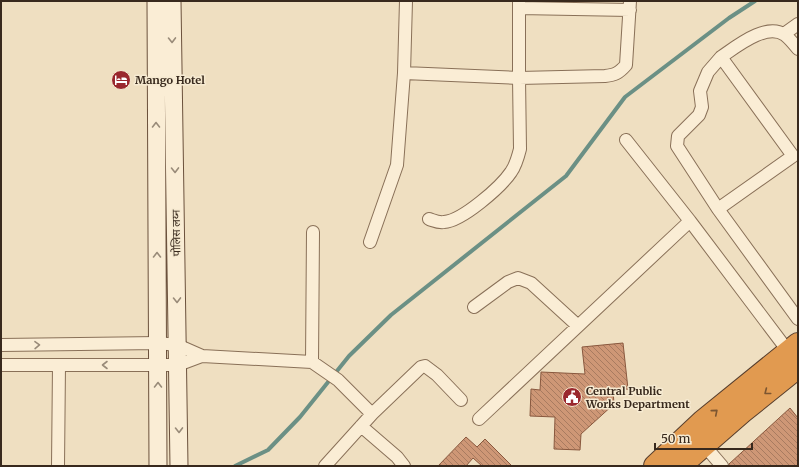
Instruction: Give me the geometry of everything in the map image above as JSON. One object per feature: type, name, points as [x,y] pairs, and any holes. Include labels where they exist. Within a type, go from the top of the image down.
[{"type":"highway","points":[[680,466],[704,445],[795,354]]},
{"type":"highway","points":[[655,466],[703,421],[795,354]]},
{"type":"street","points":[[156,1],[158,466]]},
{"type":"street","name":"पोलिस लय्न","points":[[172,1],[179,466]]},
{"type":"street","points":[[370,242],[397,165],[404,73],[406,1]]},
{"type":"street","points":[[404,73],[519,78],[616,75],[626,65],[630,6],[519,5],[519,78],[520,149],[518,158],[511,172],[502,184],[460,217],[446,222],[439,222],[430,219]]},
{"type":"street","points":[[784,34],[798,24]]},
{"type":"street","points":[[798,49],[784,34],[764,31],[750,38],[721,57],[708,72],[700,91],[702,106],[699,115],[678,136],[677,146],[718,209],[798,319]]},
{"type":"street","points":[[718,209],[795,160],[721,57]]},
{"type":"street","points":[[626,140],[795,354]]},
{"type":"street","points":[[479,419],[690,221]]},
{"type":"street","points":[[313,232],[315,363]]},
{"type":"street","points":[[474,307],[508,282],[518,278],[532,283],[578,326]]},
{"type":"street","points":[[1,345],[158,343],[178,345],[202,356],[315,363],[338,380],[372,414]]},
{"type":"street","points":[[1,365],[158,365],[178,364],[202,356]]},
{"type":"street","points":[[58,466],[59,365]]},
{"type":"street","points":[[325,466],[372,414],[416,371],[425,366],[437,375],[461,400]]},
{"type":"street","points":[[361,426],[397,457],[404,466]]},
{"type":"street","points":[[704,445],[722,466]]},
{"type":"building","name":"Central Public Works Department","points":[[623,343],[628,389],[613,390],[614,404],[581,434],[580,450],[554,449],[555,417],[530,416],[531,389],[540,390],[541,372],[585,374],[582,347]]},
{"type":"building","points":[[790,408],[798,418],[798,466],[729,466],[729,464]]},
{"type":"building","points":[[466,437],[477,447],[485,439],[512,466],[482,466],[473,458],[466,466],[438,466]]},
{"type":"waterway","points":[[235,466],[268,450],[300,417],[349,356],[391,315],[566,176],[625,97],[729,18],[755,1]]},
{"type":"place","name":"Mango Hotel","points":[[121,80]]},
{"type":"place","name":"Central Public Works Department","points":[[572,397]]}]
